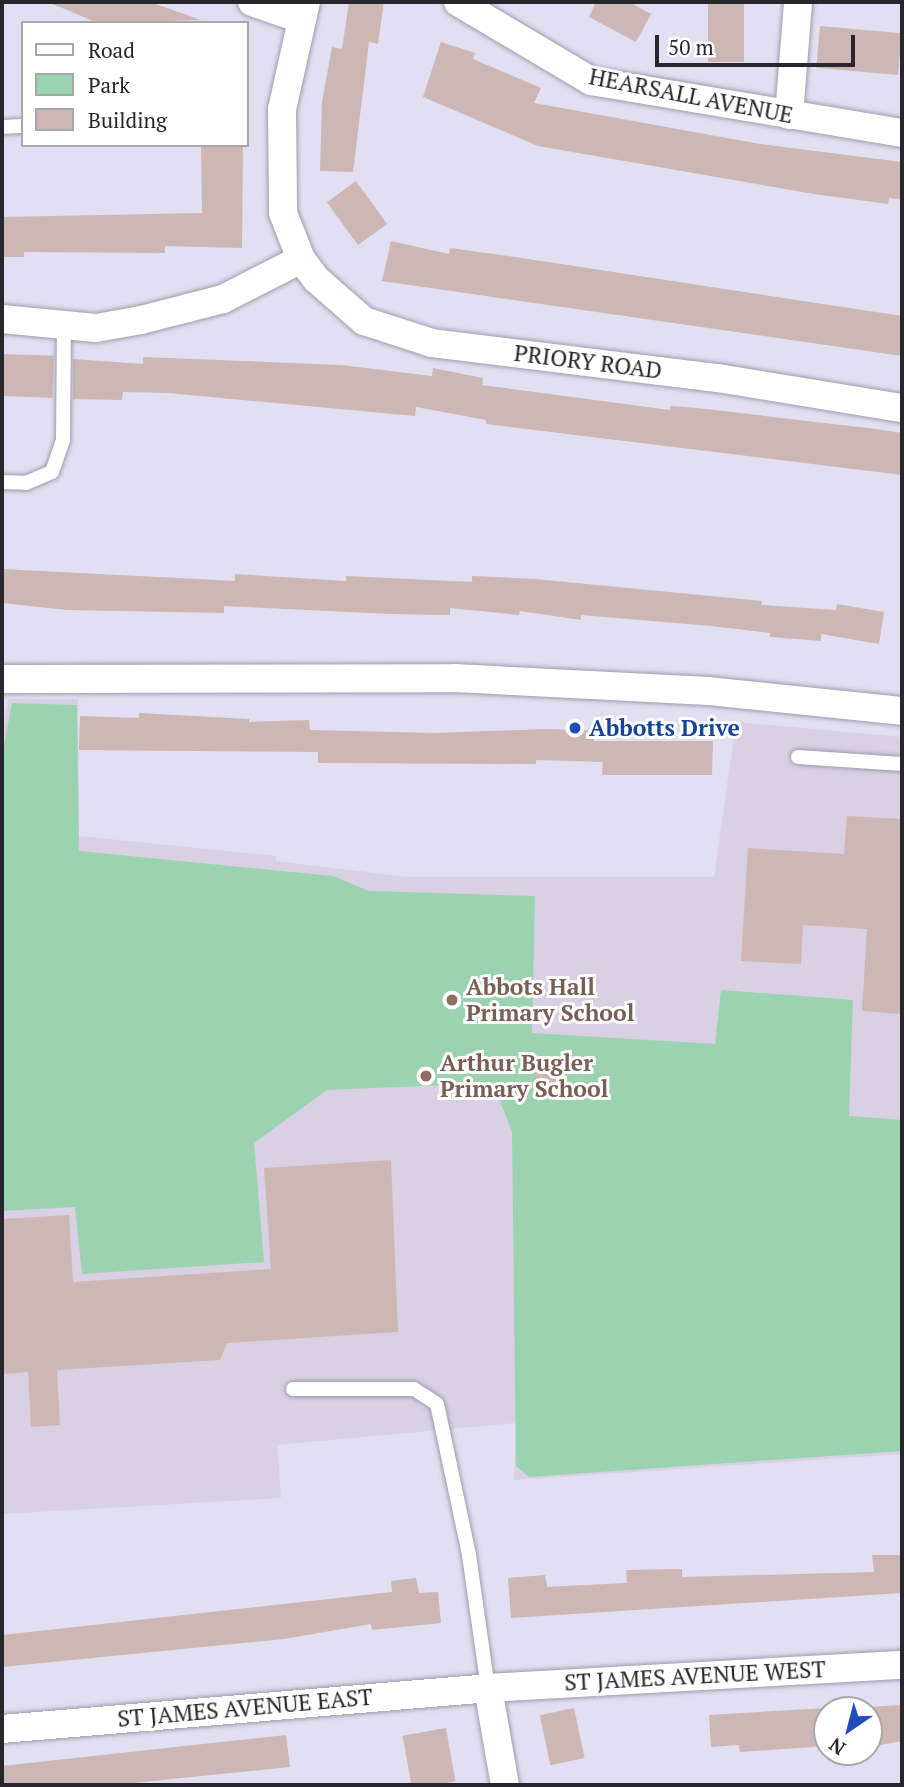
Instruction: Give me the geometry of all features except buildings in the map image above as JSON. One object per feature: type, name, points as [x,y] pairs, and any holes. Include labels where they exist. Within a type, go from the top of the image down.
[{"type":"street","points":[[252,2],[303,10]]},
{"type":"street","name":"HEARSALL AVENUE","points":[[458,2],[591,81],[902,133]]},
{"type":"street","points":[[789,115],[798,2]]},
{"type":"street","name":"PRIORY ROAD","points":[[303,10],[282,109],[283,213],[301,259],[336,300],[365,321],[399,335],[902,408]]},
{"type":"street","points":[[2,318],[64,327],[96,328],[189,310],[260,282],[301,259]]},
{"type":"street","points":[[2,680],[454,678],[709,691],[902,711]]},
{"type":"street","name":"ST JAMES AVENUE WEST","points":[[488,1688],[902,1665]]},
{"type":"street","points":[[488,1688],[505,1785]]},
{"type":"street","name":"ST JAMES AVENUE EAST","points":[[2,1729],[488,1688]]},
{"type":"lane","points":[[2,127],[21,126]]},
{"type":"lane","points":[[2,482],[26,483],[52,472],[63,440],[64,327]]},
{"type":"lane","points":[[798,757],[902,764]]},
{"type":"lane","points":[[293,1389],[414,1389],[437,1404],[470,1555],[488,1688]]},
{"type":"shaded area","name":"Arthur Bugler Primary School","points":[[8,699],[78,699],[79,836],[276,856],[276,861],[408,877],[714,877],[736,722],[902,737],[902,1454],[514,1480],[516,1423],[277,1445],[281,1498],[2,1514],[2,737]]},
{"type":"green space","name":"Arthur Bugler Primary School","points":[[12,703],[77,705],[79,851],[333,876],[369,891],[535,896],[532,1033],[715,1044],[721,990],[853,1000],[849,1116],[902,1120],[902,1451],[529,1477],[516,1466],[512,1132],[493,1083],[327,1090],[254,1143],[264,1262],[82,1274],[75,1207],[2,1211],[2,755]]},
{"type":"place","name":"Abbotts Drive","points":[[575,728]]},
{"type":"place","name":"Abbots Hall Primary School","points":[[452,1000]]},
{"type":"place","name":"Arthur Bugler Primary School","points":[[426,1076]]}]
